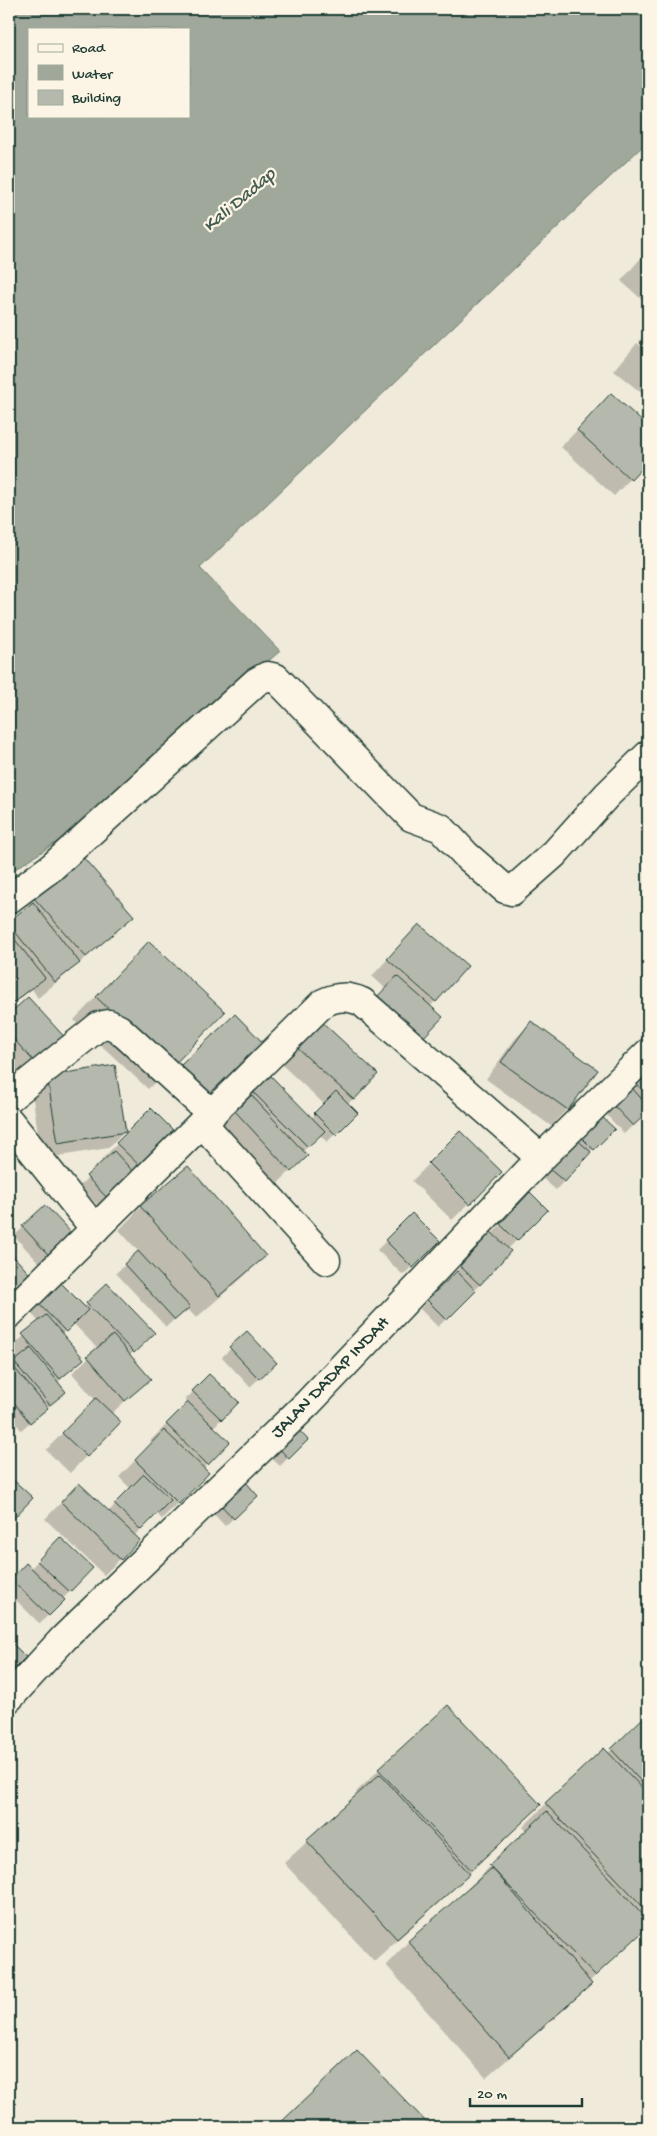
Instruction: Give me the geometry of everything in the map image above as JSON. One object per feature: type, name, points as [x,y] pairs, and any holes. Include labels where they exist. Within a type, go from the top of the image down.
[{"type":"street","points":[[9,899],[52,867],[256,682],[266,676],[276,678],[411,817],[441,828],[466,855],[505,889],[512,891],[554,854],[607,795],[648,755]]},
{"type":"street","points":[[9,1314],[324,1003],[340,997],[353,998],[366,1005],[541,1158]]},
{"type":"street","points":[[9,1098],[99,1026],[108,1024],[119,1029],[207,1119],[326,1260]]},
{"type":"street","name":"JALAN DADAP INDAH","points":[[9,1698],[64,1638],[308,1404],[541,1158],[648,1053]]},
{"type":"street","points":[[14,1138],[95,1229]]},
{"type":"water","name":"Kali Dadap","points":[[9,9],[648,9],[648,141],[200,568],[280,651],[86,823],[9,873]]},
{"type":"building","points":[[648,334],[648,350],[640,343]]},
{"type":"building","points":[[611,393],[648,427],[648,462],[631,480],[577,430]]},
{"type":"building","points":[[82,856],[134,916],[86,957],[34,898]]},
{"type":"building","points":[[33,902],[80,963],[55,982],[9,924],[9,921]]},
{"type":"building","points":[[419,924],[468,966],[436,1002],[387,959]]},
{"type":"building","points":[[9,932],[45,978],[9,1006]]},
{"type":"building","points":[[149,941],[225,1012],[171,1068],[96,997]]},
{"type":"building","points":[[397,976],[443,1017],[420,1041],[375,999]]},
{"type":"building","points":[[28,997],[68,1041],[39,1067],[9,1034],[9,1014]]},
{"type":"building","points":[[235,1014],[269,1049],[215,1100],[181,1065]]},
{"type":"building","points":[[321,1021],[378,1074],[354,1100],[296,1047]]},
{"type":"building","points":[[531,1021],[598,1070],[568,1110],[501,1062]]},
{"type":"building","points":[[115,1065],[126,1132],[58,1143],[47,1076]]},
{"type":"building","points":[[648,1072],[648,1097],[636,1083]]},
{"type":"building","points":[[270,1075],[325,1131],[308,1147],[253,1092]]},
{"type":"building","points":[[631,1087],[648,1106],[648,1112],[633,1126],[612,1104]]},
{"type":"building","points":[[336,1091],[358,1113],[336,1135],[314,1113]]},
{"type":"building","points":[[251,1095],[308,1156],[291,1172],[234,1110]]},
{"type":"building","points":[[151,1108],[178,1135],[143,1169],[116,1143]]},
{"type":"building","points":[[602,1117],[615,1129],[594,1150],[582,1138]]},
{"type":"building","points":[[460,1131],[502,1172],[470,1205],[428,1163]]},
{"type":"building","points":[[574,1137],[591,1152],[565,1182],[548,1168]]},
{"type":"building","points":[[114,1151],[140,1179],[113,1204],[86,1176]]},
{"type":"building","points":[[188,1166],[266,1256],[219,1296],[140,1206]]},
{"type":"building","points":[[9,1190],[17,1199],[9,1207]]},
{"type":"building","points":[[530,1192],[548,1210],[517,1241],[500,1224]]},
{"type":"building","points":[[45,1205],[78,1240],[55,1262],[22,1226]]},
{"type":"building","points":[[412,1213],[440,1241],[413,1268],[385,1240]]},
{"type":"building","points":[[491,1232],[511,1251],[480,1285],[460,1266]]},
{"type":"building","points":[[9,1251],[34,1279],[9,1300]]},
{"type":"building","points":[[138,1251],[190,1307],[175,1320],[124,1264]]},
{"type":"building","points":[[457,1271],[476,1291],[447,1320],[427,1300]]},
{"type":"building","points":[[58,1280],[88,1310],[66,1332],[36,1301]]},
{"type":"building","points":[[107,1283],[155,1333],[134,1353],[86,1303]]},
{"type":"building","points":[[46,1315],[84,1359],[60,1379],[22,1334]]},
{"type":"building","points":[[247,1331],[277,1363],[259,1379],[229,1347]]},
{"type":"building","points":[[113,1335],[151,1379],[125,1401],[87,1356]]},
{"type":"building","points":[[31,1348],[66,1392],[50,1405],[14,1362]]},
{"type":"building","points":[[12,1365],[48,1408],[30,1423],[9,1396],[9,1368]]},
{"type":"building","points":[[209,1374],[239,1402],[222,1420],[192,1391]]},
{"type":"building","points":[[96,1398],[121,1422],[87,1457],[62,1433]]},
{"type":"building","points":[[188,1402],[230,1442],[208,1465],[166,1424]]},
{"type":"building","points":[[297,1428],[308,1440],[289,1459],[278,1447]]},
{"type":"building","points":[[164,1430],[209,1473],[179,1504],[135,1460]]},
{"type":"building","points":[[144,1474],[171,1500],[141,1530],[114,1504]]},
{"type":"building","points":[[9,1476],[33,1498],[9,1523]]},
{"type":"building","points":[[244,1480],[258,1496],[234,1519],[219,1503]]},
{"type":"building","points":[[79,1483],[140,1540],[121,1560],[61,1502]]},
{"type":"building","points":[[60,1537],[93,1568],[70,1592],[37,1561]]},
{"type":"building","points":[[26,1563],[65,1600],[49,1616],[11,1579]]},
{"type":"building","points":[[9,1640],[26,1657],[9,1674]]},
{"type":"building","points":[[448,1705],[541,1805],[471,1870],[378,1769]]},
{"type":"building","points":[[648,1713],[648,1789],[611,1749]]},
{"type":"building","points":[[604,1748],[648,1794],[648,1912],[545,1803]]},
{"type":"building","points":[[380,1774],[470,1874],[397,1939],[306,1840]]},
{"type":"building","points":[[547,1811],[648,1920],[648,1927],[595,1976],[489,1865]]},
{"type":"building","points":[[492,1868],[592,1984],[509,2057],[408,1941]]},
{"type":"building","points":[[357,2050],[431,2127],[276,2127]]}]
